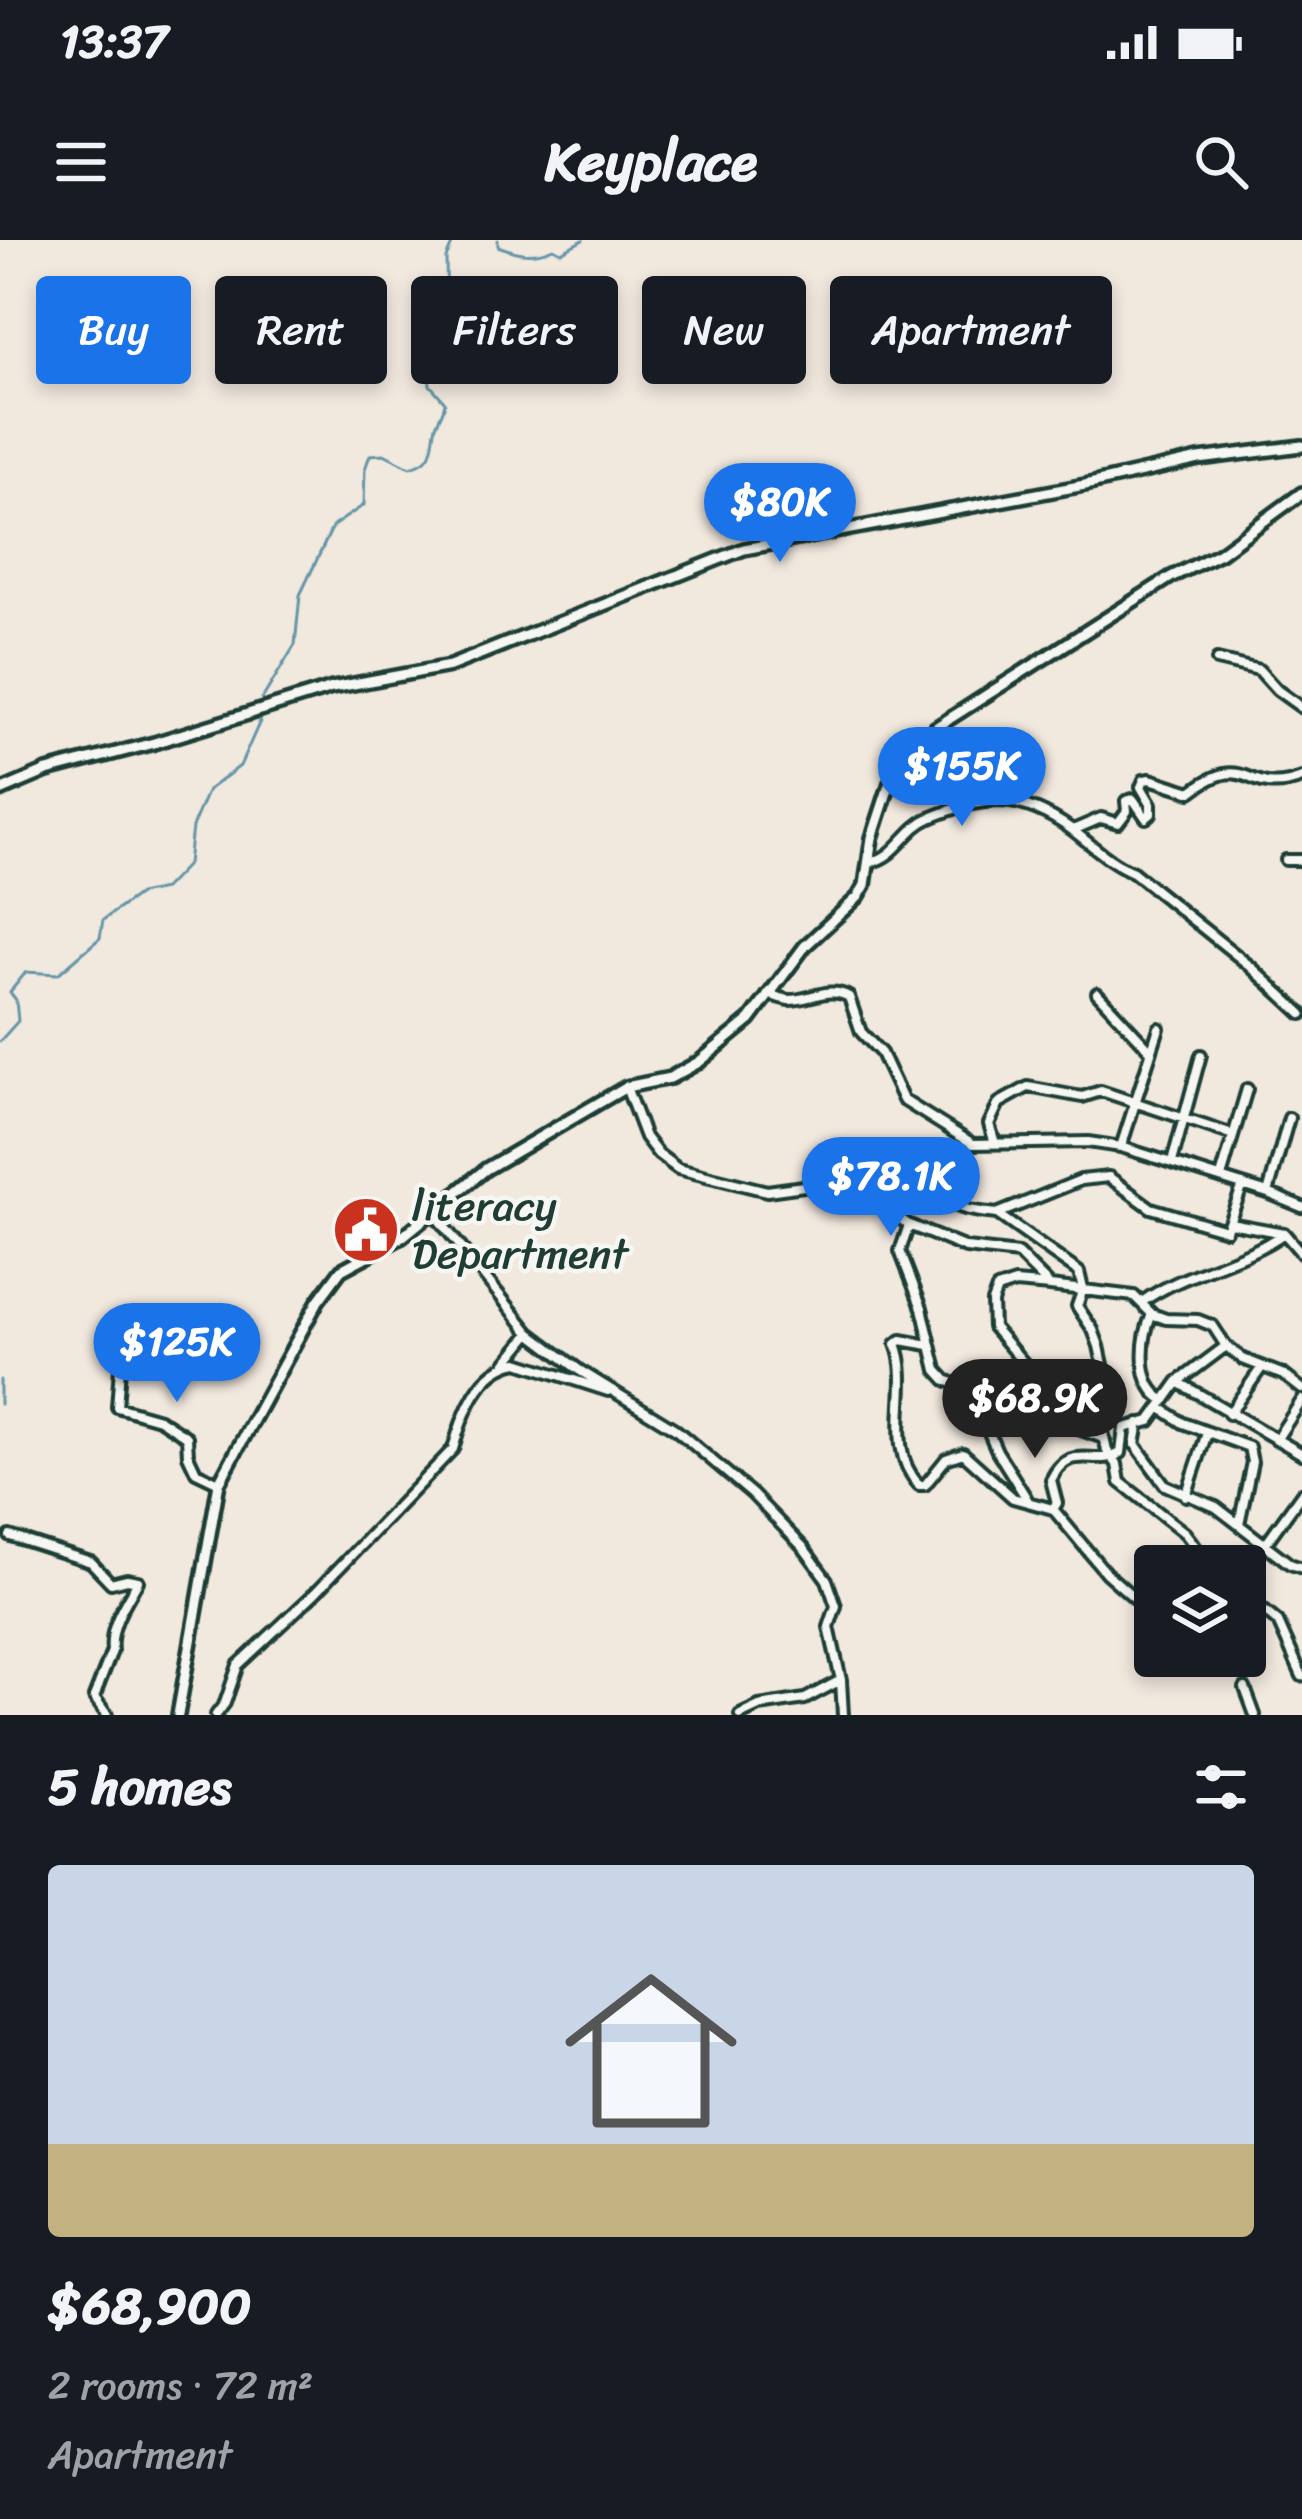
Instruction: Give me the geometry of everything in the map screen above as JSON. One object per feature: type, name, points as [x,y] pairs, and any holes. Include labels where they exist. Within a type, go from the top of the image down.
[{"type":"main road","points":[[0,790],[47,771],[332,688],[450,666],[744,549],[1199,460],[1301,448]]},
{"type":"main road","points":[[178,1715],[219,1483],[318,1301],[341,1270],[402,1237],[486,1169],[626,1087],[670,1078],[699,1062],[750,1020],[805,946],[858,897],[890,783],[911,751],[935,728],[1171,577],[1220,553],[1302,494]]},
{"type":"street","points":[[1216,660],[1259,670],[1302,708]]},
{"type":"street","points":[[1072,830],[1101,818],[1118,823],[1127,811],[1126,801],[1133,800],[1146,818],[1151,814],[1141,787],[1150,779],[1191,792],[1219,772],[1237,772],[1270,786],[1302,778]]},
{"type":"street","points":[[871,862],[884,859],[920,822],[989,798],[1046,813],[1114,864],[1133,872],[1250,965],[1302,1014]]},
{"type":"street","points":[[1286,860],[1302,860]]},
{"type":"street","points":[[768,994],[788,1000],[841,992],[849,997],[861,1032],[881,1053],[903,1100],[973,1144],[994,1140],[1121,1147],[1268,1192],[1302,1208]]},
{"type":"street","points":[[1097,994],[1151,1051]]},
{"type":"street","points":[[1121,1147],[1159,1028]]},
{"type":"street","points":[[1172,1162],[1202,1055]]},
{"type":"street","points":[[626,1087],[645,1137],[678,1168],[766,1191],[811,1185],[874,1200],[909,1225],[966,1248],[1018,1254],[1050,1286]]},
{"type":"street","points":[[994,1140],[989,1124],[999,1103],[1028,1087],[1082,1097],[1101,1090],[1233,1135]]},
{"type":"street","points":[[1221,1177],[1247,1089]]},
{"type":"street","points":[[1268,1192],[1289,1118]]},
{"type":"street","points":[[947,1174],[942,1196],[947,1203],[997,1214],[1079,1272],[1083,1289],[1077,1306],[1094,1330],[1108,1388],[1100,1418],[1120,1482],[1194,1545]]},
{"type":"street","points":[[997,1214],[1081,1180],[1109,1178],[1151,1208],[1226,1230],[1243,1185]]},
{"type":"street","points":[[431,1210],[530,1333],[690,1441],[752,1494],[803,1547],[827,1580],[836,1606],[830,1627],[843,1715]]},
{"type":"street","points":[[1230,1223],[1284,1233],[1302,1255]]},
{"type":"street","points":[[909,1225],[900,1251],[922,1308],[938,1370],[946,1380],[971,1391],[997,1451],[1028,1501]]},
{"type":"street","points":[[1142,1302],[1166,1285],[1268,1244],[1284,1233]]},
{"type":"street","points":[[1105,1439],[1081,1430],[993,1327],[992,1302],[997,1289],[1015,1283],[1109,1291],[1142,1302],[1152,1314],[1213,1326],[1226,1346],[1302,1389]]},
{"type":"street","points":[[1152,1314],[1146,1327],[1146,1379],[1154,1395],[1208,1433],[1249,1447],[1252,1454],[1239,1524]]},
{"type":"street","points":[[216,1715],[238,1665],[315,1593],[453,1449],[479,1386],[530,1333]]},
{"type":"street","points":[[929,1345],[901,1340],[896,1344],[902,1358],[898,1415],[911,1476],[925,1485],[946,1459],[963,1453],[1012,1498],[1054,1509],[1106,1573],[1134,1598]]},
{"type":"street","points":[[122,1342],[117,1407],[159,1419],[187,1437],[196,1472],[219,1483]]},
{"type":"street","points":[[1054,1509],[1052,1480],[1063,1464],[1075,1456],[1111,1458],[1121,1453],[1124,1428],[1150,1421],[1178,1382],[1226,1346]]},
{"type":"street","points":[[505,1364],[518,1362],[615,1393]]},
{"type":"street","points":[[1228,1414],[1262,1367]]},
{"type":"street","points":[[1178,1382],[1302,1454]]},
{"type":"street","points":[[1276,1440],[1302,1400]]},
{"type":"street","points":[[1139,1423],[1135,1444],[1165,1485],[1216,1507],[1290,1564],[1302,1568]]},
{"type":"street","points":[[1186,1496],[1208,1433]]},
{"type":"street","points":[[1266,1544],[1302,1493]]},
{"type":"street","points":[[10,1536],[92,1562],[111,1583],[138,1581],[122,1608],[94,1697],[107,1715]]},
{"type":"street","points":[[1266,1612],[1278,1622],[1302,1676]]},
{"type":"street","points":[[740,1715],[759,1706],[805,1700],[841,1680]]},
{"type":"street","points":[[1246,1688],[1255,1715]]},
{"type":"waterway","points":[[0,1041],[18,1021],[16,1000],[10,992],[26,972],[58,974],[100,938],[103,920],[139,894],[164,889],[188,864],[192,827],[208,790],[240,766],[261,719],[262,699],[295,645],[300,595],[333,526],[364,505],[370,455],[384,454],[410,467],[430,454],[445,402],[430,385],[428,363],[447,314],[446,258],[454,240]]},
{"type":"waterway","points":[[498,240],[498,246],[519,253],[553,248],[561,252],[583,240]]},
{"type":"waterway","points":[[0,1380],[0,1404]]},
{"type":"place","name":"literacy Department","points":[[366,1230]]}]
